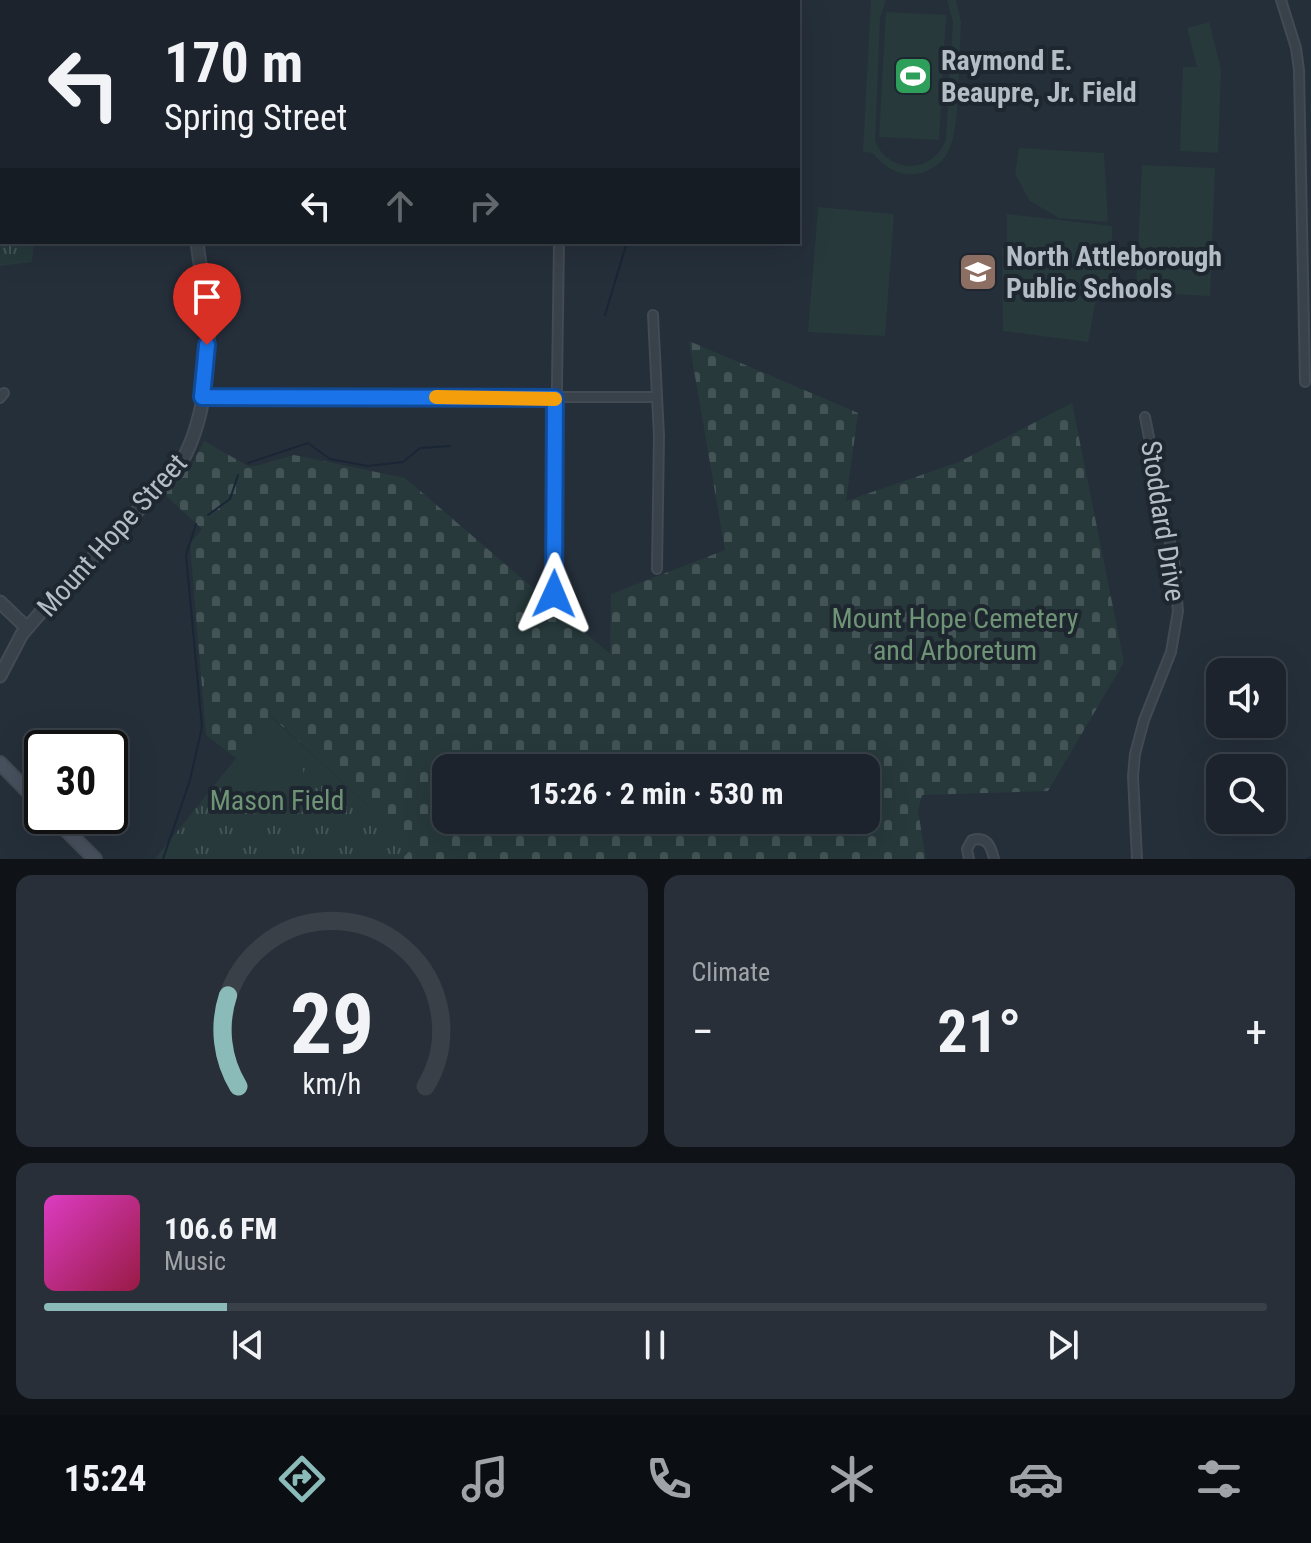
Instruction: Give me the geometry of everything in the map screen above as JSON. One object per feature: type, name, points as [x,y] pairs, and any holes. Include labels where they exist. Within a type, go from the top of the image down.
[{"type":"main road","points":[[0,763],[24,788]]},
{"type":"main road","points":[[70,834],[95,859]]},
{"type":"street","points":[[1281,0],[1296,48],[1299,70],[1305,382]]},
{"type":"street","name":"Mount Hope Street","points":[[0,676],[5,662],[27,628],[79,569],[175,472],[193,440],[202,397],[207,321],[197,244]]},
{"type":"street","points":[[554,594],[559,244]]},
{"type":"street","points":[[653,315],[659,436],[657,569]]},
{"type":"street","points":[[202,397],[657,397]]},
{"type":"street","name":"Stoddard Drive","points":[[1137,859],[1135,754],[1144,720],[1171,652],[1178,611],[1174,563],[1145,417]]},
{"type":"street","points":[[0,602],[27,628]]},
{"type":"street","points":[[969,859],[967,849],[972,840],[977,839],[991,846],[994,859]]},
{"type":"green space","points":[[871,0],[886,0],[880,18],[875,141],[890,160],[911,166],[932,159],[946,139],[953,22],[947,0],[956,0],[961,22],[953,137],[941,162],[922,173],[897,172],[873,153],[863,152]]},
{"type":"green space","name":"Raymond E. Beaupre, Jr. Field","points":[[886,12],[946,15],[939,140],[879,137]]},
{"type":"green space","points":[[1209,22],[1221,69],[1218,153],[1180,151],[1183,67],[1197,67],[1187,28]]},
{"type":"green space","points":[[1019,148],[1104,153],[1108,222],[1059,218],[1030,201],[1015,174]]},
{"type":"green space","points":[[1142,165],[1215,168],[1210,296],[1136,292]]},
{"type":"green space","points":[[818,207],[894,214],[885,336],[808,332]]},
{"type":"green space","points":[[1007,214],[1112,226],[1112,287],[1092,285],[1096,299],[1088,342],[1003,331],[1002,248],[1007,247]]},
{"type":"green space","points":[[1,244],[34,244],[32,262],[0,266]]},
{"type":"green space","name":"Mount Hope Cemetery and Arboretum","points":[[689,341],[858,413],[846,501],[959,462],[1072,403],[1124,662],[1048,791],[922,795],[918,811],[926,859],[402,859],[412,846],[271,716],[236,758],[206,735],[190,544],[202,529],[164,494],[191,466],[204,441],[248,466],[294,455],[405,478],[610,654],[611,594],[725,550]]},
{"type":"green space","name":"Mason Field","points":[[270,716],[413,847],[402,859],[155,859]]},
{"type":"green space","points":[[258,722],[281,734],[296,752],[303,773],[301,799],[237,791],[230,780]]},
{"type":"waterway","points":[[605,315],[626,244]]},
{"type":"waterway","points":[[248,463],[308,443],[330,459],[368,466],[403,462],[420,448],[450,446]]},
{"type":"waterway","points":[[208,515],[230,499],[238,475]]},
{"type":"waterway","points":[[163,859],[190,780],[202,727],[186,555],[196,524]]},
{"type":"waterway","points":[[1307,859],[1311,857]]},
{"type":"slow traffic","points":[[436,397],[555,399]]},
{"type":"place","name":"Raymond E. Beaupre, Jr. Field","points":[[913,76]]},
{"type":"place","name":"North Attleborough Public Schools","points":[[978,272]]},
{"type":"route","points":[[207,345],[202,397],[555,398],[554,594]]}]
